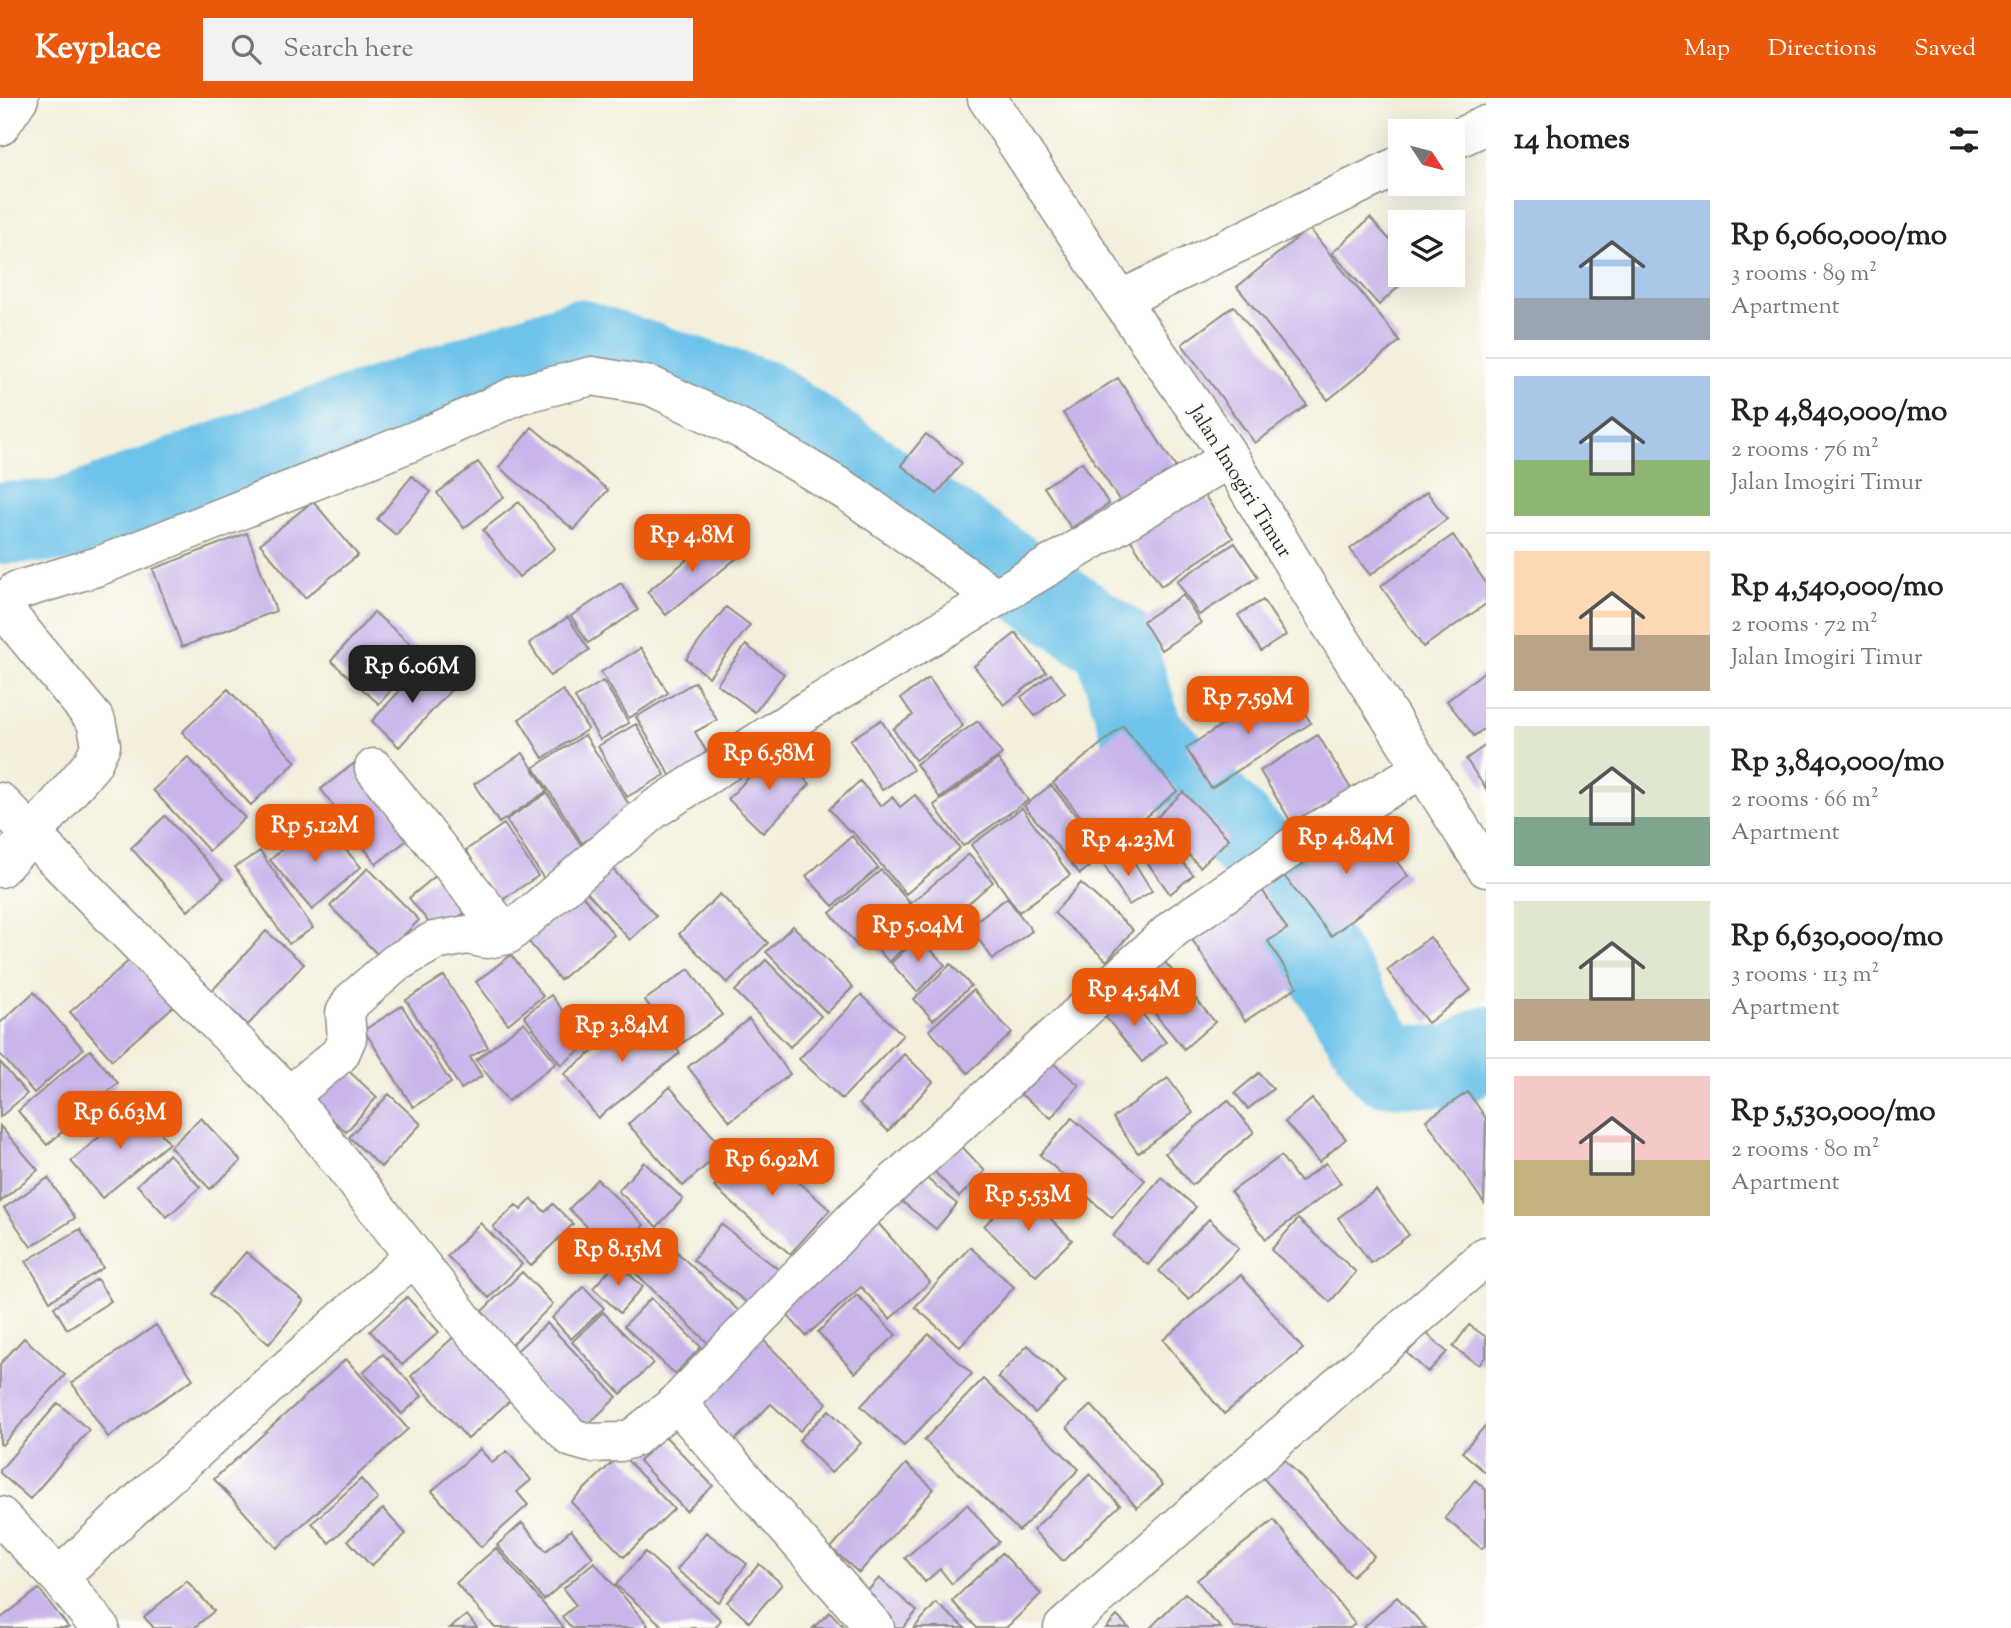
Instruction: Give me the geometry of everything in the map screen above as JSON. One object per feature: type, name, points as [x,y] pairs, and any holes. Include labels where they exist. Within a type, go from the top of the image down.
[{"type":"street","points":[[0,126],[19,98]]},
{"type":"street","name":"Jalan Imogiri Timur","points":[[987,98],[1120,300],[1230,458],[1309,590],[1486,868]]},
{"type":"street","points":[[1465,135],[1486,125]]},
{"type":"street","points":[[1120,300],[1388,171]]},
{"type":"street","points":[[0,868],[32,835],[92,764],[101,745],[96,721],[10,617],[5,603],[16,591],[99,566],[434,433],[517,395],[542,388],[592,376],[652,386],[743,430],[1009,590]]},
{"type":"street","points":[[289,1096],[340,1054],[347,1038],[345,1013],[352,1001],[396,963],[434,941],[467,935],[487,939],[507,934],[653,810],[814,706],[1230,458]]},
{"type":"street","points":[[374,768],[507,934]]},
{"type":"street","points":[[0,802],[289,1096],[467,1324],[572,1438],[590,1443],[633,1438],[677,1403],[854,1219],[1174,928],[1310,835],[1422,769]]},
{"type":"street","points":[[59,1577],[145,1496],[414,1256]]},
{"type":"street","points":[[1063,1628],[1481,1271]]},
{"type":"street","points":[[677,1403],[875,1628]]},
{"type":"street","points":[[0,1516],[59,1577],[100,1628]]},
{"type":"building","points":[[1370,218],[1388,238],[1388,287],[1398,287],[1379,305],[1332,253]]},
{"type":"building","points":[[1309,228],[1400,341],[1328,400],[1237,287]]},
{"type":"building","points":[[1234,306],[1307,405],[1255,443],[1182,344]]},
{"type":"building","points":[[1118,378],[1180,474],[1125,509],[1063,413]]},
{"type":"building","points":[[532,427],[608,490],[574,530],[499,467]]},
{"type":"building","points":[[926,434],[962,463],[937,494],[901,465]]},
{"type":"building","points":[[478,462],[504,497],[464,528],[437,493]]},
{"type":"building","points":[[1082,462],[1109,504],[1071,528],[1044,487]]},
{"type":"building","points":[[412,476],[431,492],[396,535],[377,519]]},
{"type":"building","points":[[1199,487],[1233,538],[1161,586],[1127,534]]},
{"type":"building","points":[[1427,492],[1447,519],[1370,575],[1350,549]]},
{"type":"building","points":[[313,501],[358,555],[305,598],[260,544]]},
{"type":"building","points":[[519,502],[555,548],[519,577],[483,530]]},
{"type":"building","points":[[247,533],[276,611],[182,647],[153,569]]},
{"type":"building","points":[[719,534],[738,557],[666,615],[647,592]]},
{"type":"building","points":[[1453,535],[1486,583],[1486,604],[1423,647],[1381,586]]},
{"type":"building","points":[[1235,543],[1258,577],[1199,615],[1177,581]]},
{"type":"building","points":[[621,583],[638,610],[588,643],[571,616]]},
{"type":"building","points":[[1183,595],[1201,623],[1161,650],[1143,621]]},
{"type":"building","points":[[1263,600],[1286,635],[1261,651],[1238,615]]},
{"type":"building","points":[[726,607],[750,625],[709,677],[686,659]]},
{"type":"building","points":[[374,612],[422,654],[379,704],[331,661]]},
{"type":"building","points":[[568,617],[589,650],[550,676],[529,643]]},
{"type":"building","points":[[1016,633],[1046,672],[1004,705],[974,666]]},
{"type":"building","points":[[746,645],[784,674],[755,712],[717,684]]},
{"type":"building","points":[[641,648],[668,693],[629,718],[601,672]]},
{"type":"building","points":[[425,663],[452,689],[399,747],[372,721]]},
{"type":"building","points":[[1486,670],[1486,727],[1474,736],[1447,701]]},
{"type":"building","points":[[1051,674],[1065,693],[1035,716],[1021,697]]},
{"type":"building","points":[[929,678],[963,726],[915,760],[893,729],[913,715],[901,698]]},
{"type":"building","points":[[603,681],[629,723],[600,740],[575,698]]},
{"type":"building","points":[[695,682],[717,720],[695,732],[710,758],[673,780],[636,717]]},
{"type":"building","points":[[1286,684],[1311,723],[1211,788],[1186,748]]},
{"type":"building","points":[[228,689],[296,762],[251,805],[182,732]]},
{"type":"building","points":[[563,690],[588,729],[543,758],[519,719]]},
{"type":"building","points":[[881,720],[913,770],[882,790],[850,740]]},
{"type":"building","points":[[978,721],[1002,754],[940,798],[916,764]]},
{"type":"building","points":[[636,724],[665,775],[627,797],[598,746]]},
{"type":"building","points":[[1123,726],[1177,791],[1108,849],[1053,783]]},
{"type":"building","points":[[585,735],[633,811],[582,843],[534,767]]},
{"type":"building","points":[[1318,735],[1351,789],[1293,825],[1260,771]]},
{"type":"building","points":[[1486,745],[1486,789],[1466,759]]},
{"type":"building","points":[[775,750],[810,784],[763,833],[728,799]]},
{"type":"building","points":[[523,753],[547,791],[499,823],[474,784]]},
{"type":"building","points":[[188,757],[245,818],[209,851],[153,790]]},
{"type":"building","points":[[998,759],[1028,800],[963,846],[934,805]]},
{"type":"building","points":[[356,762],[411,837],[376,864],[321,789]]},
{"type":"building","points":[[860,781],[881,806],[892,797],[900,807],[915,795],[960,848],[906,894],[852,831],[850,832],[829,809]]},
{"type":"building","points":[[1051,785],[1106,852],[1080,874],[1024,806]]},
{"type":"building","points":[[1183,792],[1229,839],[1200,867],[1155,819]]},
{"type":"building","points":[[547,793],[586,853],[544,879],[506,820]]},
{"type":"building","points":[[1022,808],[1070,875],[1019,912],[971,845]]},
{"type":"building","points":[[165,816],[223,879],[188,911],[131,848]]},
{"type":"building","points":[[1361,816],[1408,876],[1331,936],[1284,876]]},
{"type":"building","points":[[317,818],[361,867],[312,910],[270,860]]},
{"type":"building","points":[[504,824],[538,876],[499,902],[466,850]]},
{"type":"building","points":[[852,836],[878,868],[833,906],[806,876]]},
{"type":"building","points":[[1166,841],[1193,875],[1170,894],[1144,858]]},
{"type":"building","points":[[260,851],[313,928],[289,944],[235,867]]},
{"type":"building","points":[[1127,851],[1152,891],[1129,905],[1104,865]]},
{"type":"building","points":[[969,854],[993,882],[927,939],[903,910]]},
{"type":"building","points":[[610,866],[656,916],[630,940],[585,890]]},
{"type":"building","points":[[368,868],[419,920],[381,958],[330,906]]},
{"type":"building","points":[[444,869],[473,906],[438,934],[409,898]]},
{"type":"building","points":[[881,870],[910,903],[858,947],[830,913]]},
{"type":"building","points":[[1254,877],[1287,929],[1268,941],[1297,987],[1245,1021],[1182,924]]},
{"type":"building","points":[[1081,883],[1133,930],[1107,961],[1054,913]]},
{"type":"building","points":[[575,886],[614,935],[560,980],[520,931]]},
{"type":"building","points":[[720,894],[768,943],[727,983],[679,934]]},
{"type":"building","points":[[1007,898],[1032,931],[993,959],[969,926]]},
{"type":"building","points":[[900,916],[917,935],[889,962],[872,943]]},
{"type":"building","points":[[793,926],[853,987],[827,1013],[766,952]]},
{"type":"building","points":[[266,931],[304,964],[248,1025],[211,992]]},
{"type":"building","points":[[919,937],[945,965],[917,992],[891,963]]},
{"type":"building","points":[[1430,937],[1471,990],[1428,1023],[1387,970]]},
{"type":"building","points":[[511,955],[543,996],[508,1024],[476,982]]},
{"type":"building","points":[[132,958],[174,1006],[112,1060],[70,1012]]},
{"type":"building","points":[[766,960],[821,1016],[790,1047],[735,991]]},
{"type":"building","points":[[1164,961],[1215,1022],[1184,1049],[1133,987]]},
{"type":"building","points":[[951,964],[971,986],[933,1020],[914,999]]},
{"type":"building","points":[[689,969],[722,1015],[678,1046],[645,1000]]},
{"type":"building","points":[[444,976],[488,1047],[470,1057],[482,1076],[461,1089],[406,1000]]},
{"type":"building","points":[[973,990],[1012,1033],[968,1073],[929,1030]]},
{"type":"building","points":[[34,992],[83,1049],[34,1093],[0,1054],[0,1023]]},
{"type":"building","points":[[551,995],[588,1044],[561,1065],[524,1016]]},
{"type":"building","points":[[861,995],[903,1035],[842,1099],[799,1059]]},
{"type":"building","points":[[1126,995],[1166,1042],[1142,1062],[1103,1014]]},
{"type":"building","points":[[402,1006],[451,1083],[413,1107],[364,1030]]},
{"type":"building","points":[[646,1010],[680,1053],[598,1118],[564,1074]]},
{"type":"building","points":[[749,1019],[790,1074],[730,1121],[688,1067]]},
{"type":"building","points":[[524,1022],[556,1063],[508,1101],[476,1060]]},
{"type":"building","points":[[90,1050],[118,1083],[47,1145],[18,1111]]},
{"type":"building","points":[[904,1054],[933,1082],[888,1131],[859,1104]]},
{"type":"building","points":[[1042,1054],[1079,1085],[1051,1118],[1013,1088]]},
{"type":"building","points":[[0,1062],[27,1094],[0,1117]]},
{"type":"building","points":[[340,1063],[377,1097],[346,1132],[308,1097]]},
{"type":"building","points":[[1259,1073],[1273,1089],[1248,1109],[1235,1093]]},
{"type":"building","points":[[1168,1078],[1193,1113],[1138,1153],[1113,1118]]},
{"type":"building","points":[[670,1087],[724,1149],[683,1186],[628,1124]]},
{"type":"building","points":[[1468,1092],[1486,1118],[1484,1203],[1426,1120]]},
{"type":"building","points":[[389,1094],[421,1124],[381,1167],[349,1137]]},
{"type":"building","points":[[1312,1099],[1346,1139],[1319,1162],[1285,1122]]},
{"type":"building","points":[[1228,1100],[1254,1132],[1192,1185],[1165,1153]]},
{"type":"building","points":[[138,1104],[169,1143],[102,1198],[71,1161]]},
{"type":"building","points":[[201,1118],[241,1161],[210,1189],[170,1147]]},
{"type":"building","points":[[1072,1118],[1145,1180],[1112,1218],[1040,1155]]},
{"type":"building","points":[[0,1126],[38,1170],[0,1202]]},
{"type":"building","points":[[948,1132],[985,1171],[959,1197],[922,1159]]},
{"type":"building","points":[[754,1142],[830,1210],[790,1254],[714,1187]]},
{"type":"building","points":[[169,1154],[200,1187],[167,1217],[137,1185]]},
{"type":"building","points":[[1281,1156],[1300,1182],[1326,1163],[1341,1183],[1266,1239],[1231,1192]]},
{"type":"building","points":[[644,1162],[683,1199],[657,1227],[618,1191]]},
{"type":"building","points":[[916,1169],[957,1204],[936,1229],[894,1195]]},
{"type":"building","points":[[1161,1177],[1196,1207],[1148,1265],[1113,1236]]},
{"type":"building","points":[[48,1178],[75,1218],[31,1247],[4,1208]]},
{"type":"building","points":[[597,1179],[644,1225],[616,1255],[569,1209]]},
{"type":"building","points":[[1021,1189],[1072,1240],[1036,1276],[984,1226]]},
{"type":"building","points":[[1376,1190],[1409,1235],[1371,1263],[1338,1218]]},
{"type":"building","points":[[532,1199],[545,1212],[553,1204],[573,1224],[531,1266],[493,1227],[516,1205],[521,1210]]},
{"type":"building","points":[[871,1215],[930,1282],[890,1319],[861,1287],[806,1336],[774,1300]]},
{"type":"building","points":[[1209,1219],[1239,1248],[1189,1300],[1159,1271]]},
{"type":"building","points":[[1298,1219],[1356,1272],[1330,1302],[1271,1250]]},
{"type":"building","points":[[480,1223],[522,1264],[489,1298],[447,1256]]},
{"type":"building","points":[[721,1224],[779,1270],[750,1305],[693,1260]]},
{"type":"building","points":[[80,1229],[103,1268],[50,1301],[26,1261]]},
{"type":"building","points":[[660,1236],[742,1314],[711,1346],[630,1268]]},
{"type":"building","points":[[970,1247],[1014,1287],[960,1347],[915,1307]]},
{"type":"building","points":[[246,1252],[304,1301],[269,1344],[210,1294]]},
{"type":"building","points":[[617,1262],[643,1287],[620,1313],[593,1288]]},
{"type":"building","points":[[522,1272],[553,1304],[502,1354],[471,1322]]},
{"type":"building","points":[[1241,1275],[1303,1349],[1224,1414],[1163,1340]]},
{"type":"building","points":[[97,1279],[111,1301],[67,1329],[54,1307]]},
{"type":"building","points":[[584,1287],[604,1308],[571,1339],[552,1318]]},
{"type":"building","points":[[857,1295],[896,1335],[855,1373],[818,1332]]},
{"type":"building","points":[[407,1297],[439,1332],[402,1365],[370,1331]]},
{"type":"building","points":[[651,1298],[701,1347],[675,1374],[624,1326]]},
{"type":"building","points":[[603,1312],[653,1363],[621,1394],[572,1342]]},
{"type":"building","points":[[547,1323],[617,1397],[581,1431],[511,1356]]},
{"type":"building","points":[[156,1325],[193,1379],[108,1437],[72,1383]]},
{"type":"building","points":[[1469,1325],[1486,1337],[1486,1356],[1479,1365],[1453,1347]]},
{"type":"building","points":[[459,1332],[516,1395],[468,1439],[411,1376]]},
{"type":"building","points":[[755,1332],[827,1403],[800,1431],[771,1404],[733,1442],[690,1400]]},
{"type":"building","points":[[1426,1333],[1447,1352],[1428,1372],[1407,1353]]},
{"type":"building","points":[[929,1334],[972,1374],[904,1446],[861,1406]]},
{"type":"building","points":[[24,1338],[65,1375],[2,1445],[0,1364]]},
{"type":"building","points":[[1028,1345],[1066,1382],[1035,1413],[998,1377]]},
{"type":"building","points":[[383,1354],[422,1396],[402,1414],[363,1372]]},
{"type":"building","points":[[346,1359],[408,1429],[277,1548],[214,1479]]},
{"type":"building","points":[[983,1379],[1079,1469],[1019,1531],[924,1440]]},
{"type":"building","points":[[58,1403],[89,1430],[30,1499],[0,1473],[0,1470]]},
{"type":"building","points":[[1091,1405],[1163,1485],[1137,1508],[1067,1427]]},
{"type":"building","points":[[829,1410],[861,1443],[831,1473],[799,1440]]},
{"type":"building","points":[[1486,1425],[1486,1473],[1462,1452]]},
{"type":"building","points":[[665,1436],[713,1486],[686,1511],[639,1461]]},
{"type":"building","points":[[480,1449],[492,1463],[507,1451],[531,1480],[517,1492],[528,1505],[481,1547],[432,1491]]},
{"type":"building","points":[[621,1454],[674,1509],[624,1557],[571,1502]]},
{"type":"building","points":[[1284,1459],[1374,1556],[1352,1576],[1263,1478]]},
{"type":"building","points":[[906,1464],[934,1489],[859,1573],[831,1548]]},
{"type":"building","points":[[1090,1474],[1120,1505],[1063,1561],[1033,1530]]},
{"type":"building","points":[[361,1479],[378,1499],[329,1543],[312,1523]]},
{"type":"building","points":[[1475,1480],[1486,1490],[1486,1544],[1482,1549],[1445,1518]]},
{"type":"building","points":[[967,1504],[999,1542],[952,1584],[940,1569],[925,1582],[905,1558]]},
{"type":"building","points":[[383,1509],[406,1534],[371,1566],[348,1540]]},
{"type":"building","points":[[1274,1520],[1355,1624],[1350,1628],[1235,1628],[1197,1580]]},
{"type":"building","points":[[522,1523],[546,1551],[571,1530],[593,1557],[544,1600],[497,1545]]},
{"type":"building","points":[[706,1532],[747,1564],[718,1602],[677,1570]]},
{"type":"building","points":[[496,1548],[564,1628],[495,1628],[456,1583]]},
{"type":"building","points":[[645,1552],[721,1620],[715,1628],[665,1628],[616,1585]]},
{"type":"building","points":[[1002,1553],[1041,1594],[1006,1628],[977,1628],[952,1601]]},
{"type":"building","points":[[594,1562],[648,1625],[644,1628],[572,1628],[562,1617],[576,1605],[563,1589]]},
{"type":"building","points":[[759,1564],[782,1584],[749,1622],[727,1602]]},
{"type":"building","points":[[879,1578],[917,1611],[903,1628],[892,1628],[860,1600]]},
{"type":"building","points":[[187,1581],[214,1611],[194,1628],[154,1628],[144,1617]]},
{"type":"building","points":[[39,1589],[69,1628],[0,1628],[0,1619]]},
{"type":"building","points":[[1185,1593],[1221,1628],[1150,1628]]},
{"type":"building","points":[[1397,1597],[1426,1628],[1363,1628]]},
{"type":"building","points":[[936,1603],[965,1628],[914,1628]]},
{"type":"building","points":[[830,1612],[845,1628],[813,1628]]},
{"type":"building","points":[[467,1615],[477,1628],[450,1628]]},
{"type":"building","points":[[1117,1616],[1129,1628],[1106,1628]]},
{"type":"waterway","points":[[0,523],[62,521],[271,444],[578,340],[762,401],[1114,643],[1143,735],[1258,852]]},
{"type":"waterway","points":[[1274,884],[1386,1065],[1453,1067],[1486,1047]]}]
